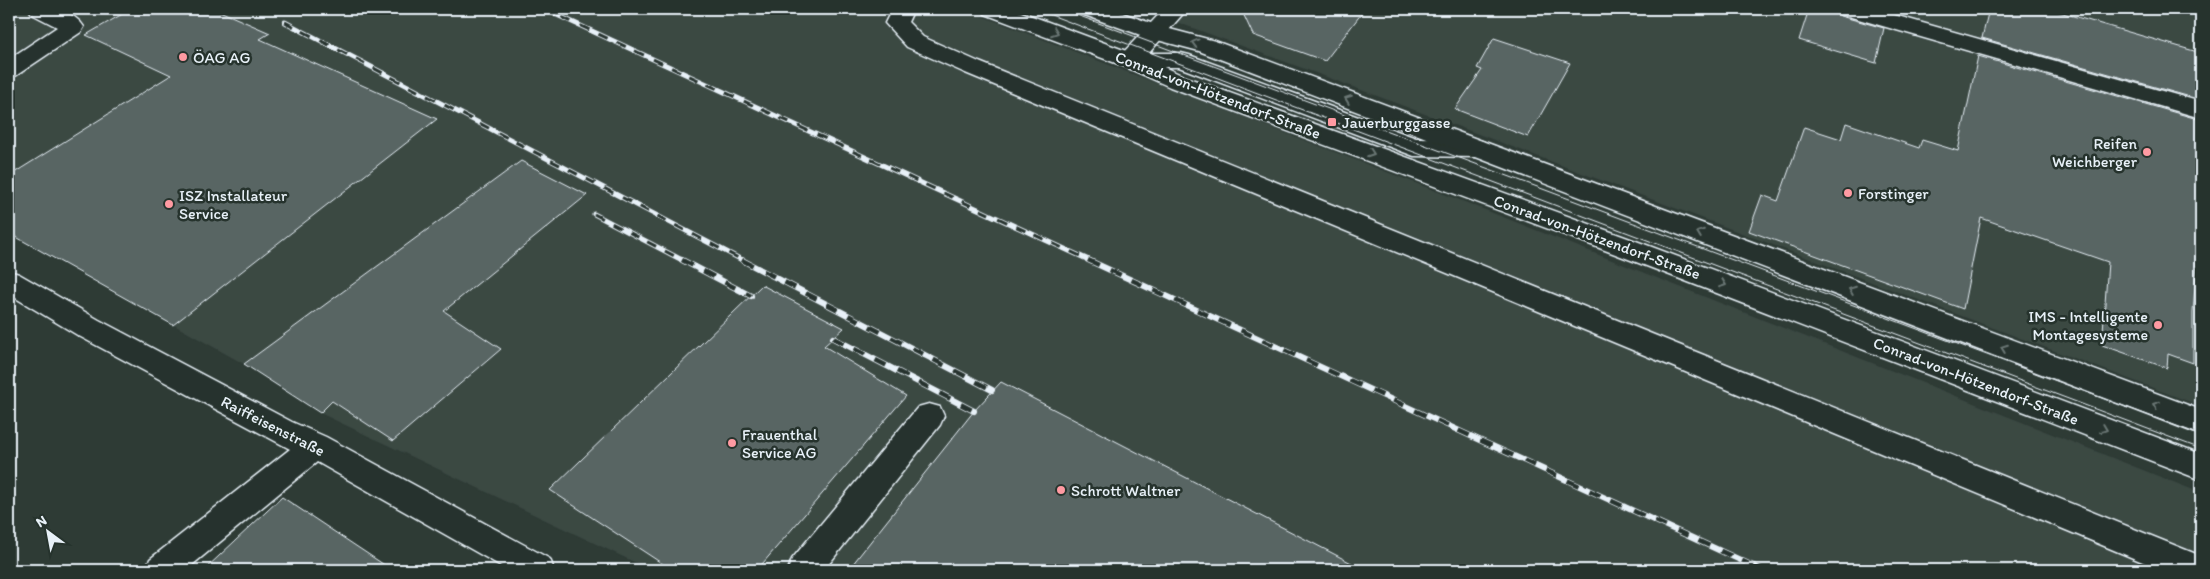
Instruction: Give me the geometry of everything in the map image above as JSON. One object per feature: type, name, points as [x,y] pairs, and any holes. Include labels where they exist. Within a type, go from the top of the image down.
[{"type":"main road","points":[[9,70],[73,27],[40,9]]},
{"type":"main road","points":[[903,9],[896,23],[915,42],[963,64],[2199,570]]},
{"type":"main road","name":"Conrad-von-Hötzendorf-Straße","points":[[993,9],[1130,60],[1178,82],[1627,248],[2201,467]]},
{"type":"main road","points":[[1090,9],[1154,32],[1207,46],[2201,422]]},
{"type":"main road","points":[[1130,60],[1176,9]]},
{"type":"main road","points":[[1849,9],[2201,110]]},
{"type":"main road","points":[[1154,32],[1181,60]]},
{"type":"main road","points":[[1130,60],[1181,60],[1414,147],[1475,148]]},
{"type":"main road","points":[[1414,147],[1448,182]]},
{"type":"main road","name":"Raiffeisenstraße","points":[[9,282],[89,328],[281,431],[315,446],[538,570]]},
{"type":"main road","points":[[804,570],[929,416]]},
{"type":"main road","points":[[162,570],[315,446]]},
{"type":"shaded area","points":[[9,9],[964,9],[1475,206],[2201,493],[2201,570],[651,570],[320,413],[244,364],[9,233]]},
{"type":"shaded area","points":[[1141,9],[2201,9],[2201,406],[1324,76]]},
{"type":"building","name":"ISZ Installateur Service","points":[[131,9],[145,15],[155,9],[215,9],[270,33],[260,39],[437,119],[173,325],[9,233],[9,176],[171,75],[86,35]]},
{"type":"building","points":[[1241,9],[1365,9],[1325,61],[1253,35]]},
{"type":"building","points":[[1809,9],[1836,9],[1840,16],[1884,28],[1876,63],[1799,40]]},
{"type":"building","points":[[1989,9],[2049,9],[2201,53],[2201,100],[1982,38]]},
{"type":"building","points":[[1494,38],[1570,63],[1528,137],[1455,109],[1482,70],[1477,68]]},
{"type":"building","points":[[1978,56],[2201,120],[2201,209],[2193,312],[2193,363],[2168,354],[2167,368],[2102,345],[2108,262],[1981,218],[1963,309],[1749,231],[1762,195],[1778,201],[1804,127],[1841,139],[1846,123],[1919,148],[1922,140],[1958,151]]},
{"type":"building","points":[[521,161],[587,195],[444,311],[501,349],[393,441],[332,401],[320,413],[244,364]]},
{"type":"building","name":"Frauenthal Service AG","points":[[762,285],[844,328],[824,346],[906,396],[757,570],[672,570],[550,490]]},
{"type":"building","name":"Schrott Waltner","points":[[1001,382],[1365,570],[848,570],[974,411]]},
{"type":"building","points":[[282,497],[392,570],[204,570]]},
{"type":"tram line","points":[[1035,9],[2201,449]]},
{"type":"tram line","points":[[1061,9],[2201,435]]},
{"type":"railway","points":[[544,9],[1091,261]]},
{"type":"railway","points":[[285,22],[744,261]]},
{"type":"railway","points":[[594,214],[684,261]]},
{"type":"railway","points":[[682,260],[751,296]]},
{"type":"railway","points":[[742,260],[992,390]]},
{"type":"railway","points":[[1088,260],[1762,570]]},
{"type":"railway","points":[[833,338],[974,411]]},
{"type":"place","name":"ÖAG AG","points":[[183,57]]},
{"type":"place","name":"Jauerburggasse","points":[[1332,122]]},
{"type":"place","name":"Reifen Weichberger","points":[[2147,152]]},
{"type":"place","name":"Forstinger","points":[[1848,193]]},
{"type":"place","name":"ISZ Installateur Service","points":[[169,204]]},
{"type":"place","name":"IMS - Intelligente Montagesysteme","points":[[2158,325]]},
{"type":"place","name":"Frauenthal Service AG","points":[[732,443]]},
{"type":"place","name":"Schrott Waltner","points":[[1061,490]]}]
